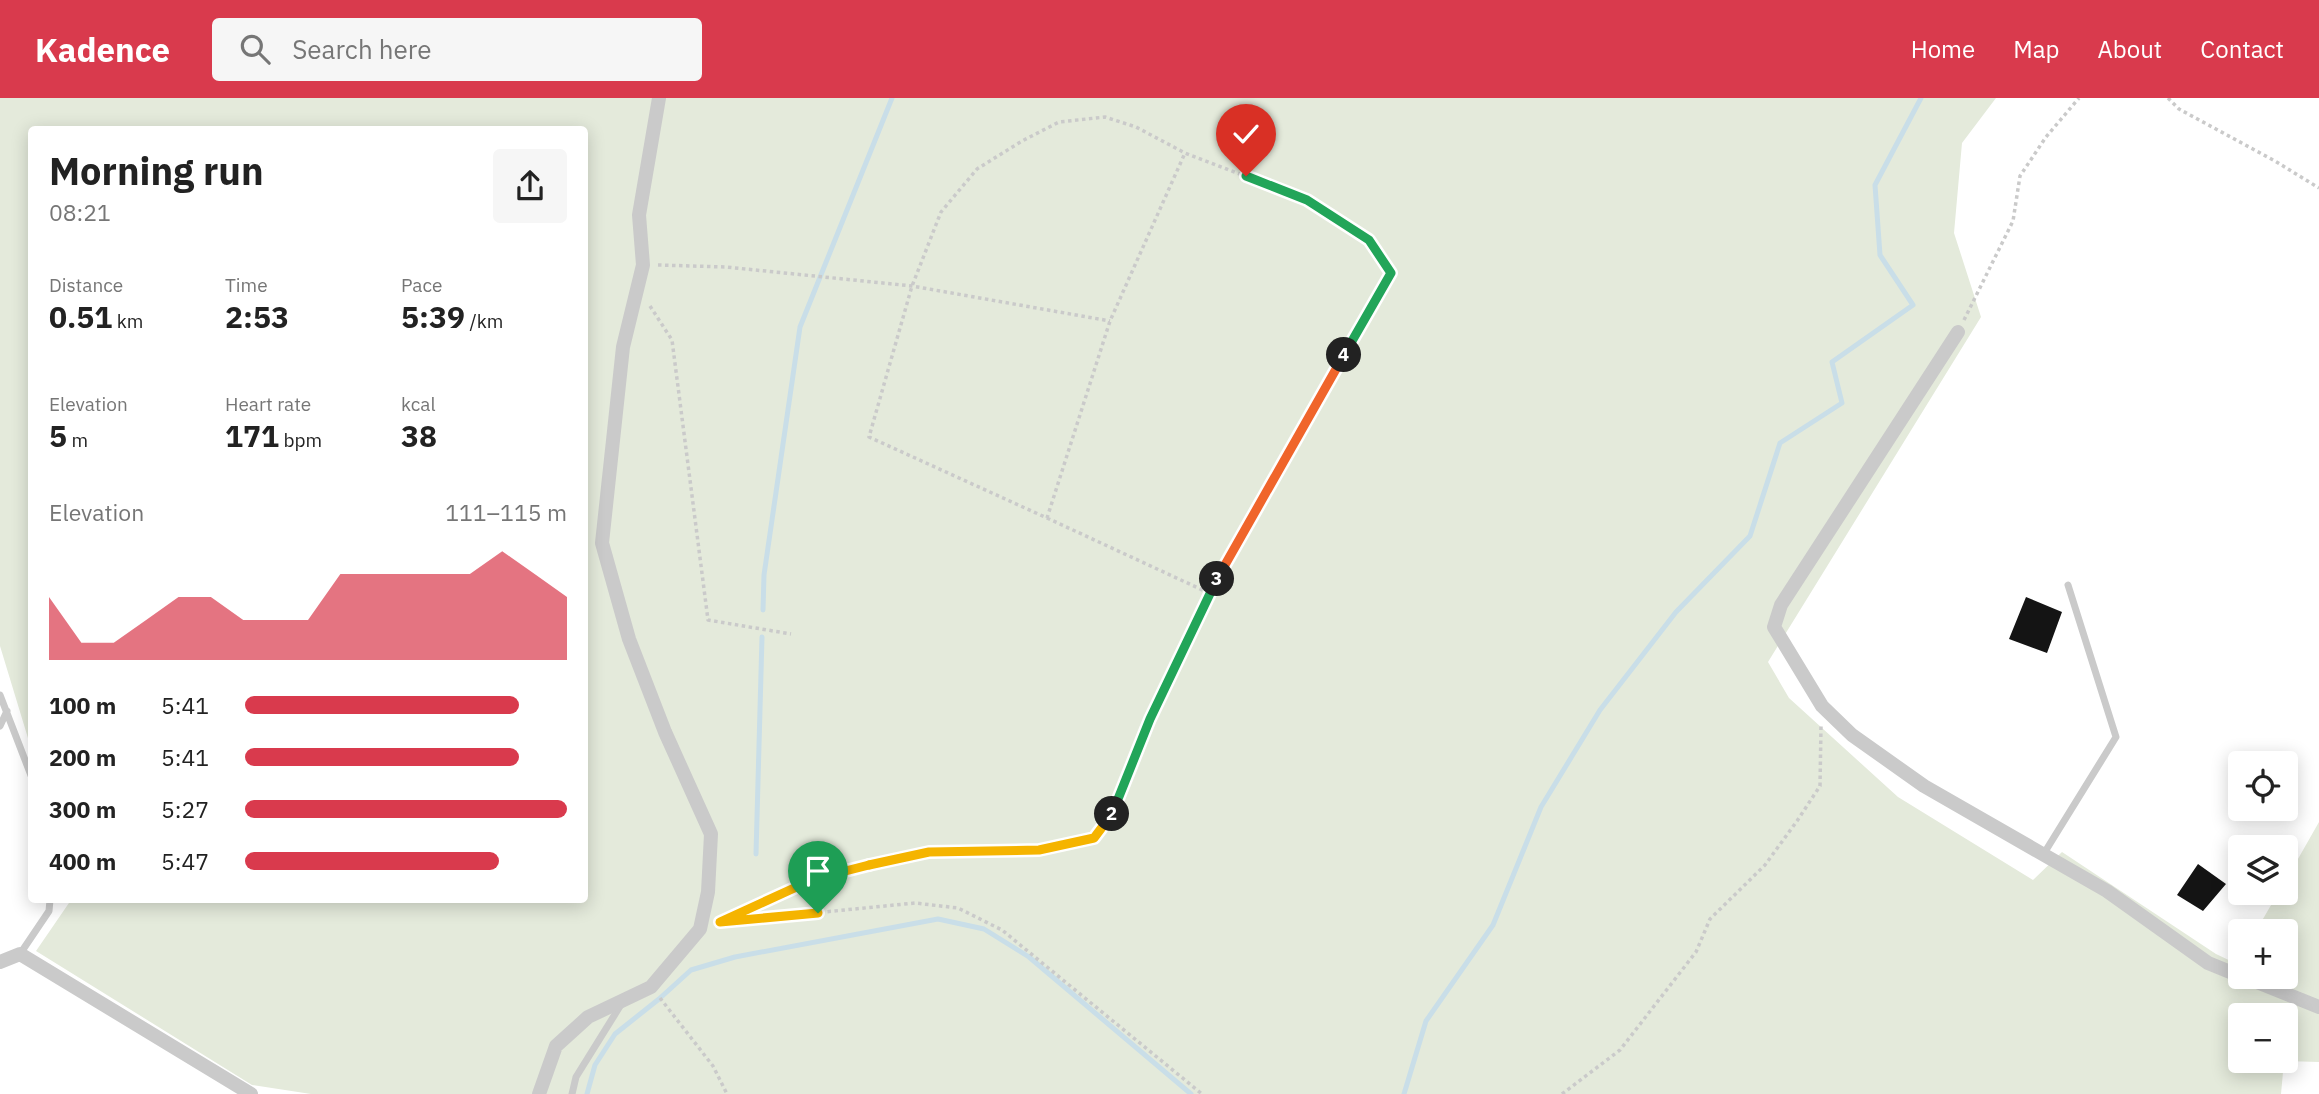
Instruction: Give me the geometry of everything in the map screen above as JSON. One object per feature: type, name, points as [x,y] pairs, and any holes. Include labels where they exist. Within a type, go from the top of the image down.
[{"type":"street","points":[[539,1094],[556,1046],[588,1017],[651,987],[700,929],[708,892],[711,834],[665,732],[629,639],[602,543],[623,347],[643,265],[639,215],[659,98]]},
{"type":"street","points":[[1958,332],[1781,605],[1774,627],[1822,706],[1852,735],[1924,786],[2107,891],[2207,963],[2228,971]]},
{"type":"street","points":[[0,962],[20,954],[251,1094]]},
{"type":"street","points":[[2274,989],[2319,1007]]},
{"type":"lane","points":[[2042,855],[2116,737],[2068,585]]},
{"type":"lane","points":[[0,695],[28,767]]},
{"type":"lane","points":[[0,726],[7,711]]},
{"type":"lane","points":[[20,954],[49,911],[50,903]]},
{"type":"lane","points":[[572,1094],[576,1077],[625,1000]]},
{"type":"path","points":[[2068,98],[2074,103]]},
{"type":"path","points":[[1958,332],[2012,221],[2020,176],[2046,137],[2079,98]]},
{"type":"path","points":[[2168,98],[2179,109],[2319,188]]},
{"type":"path","points":[[700,929],[814,879],[872,864],[929,852],[1039,850],[1094,838],[1116,809],[1150,719],[1209,593],[1391,273],[1369,240],[1307,200],[1185,153],[1136,127],[1105,117],[1059,122],[977,169],[941,212],[912,286],[869,437],[1209,593]]},
{"type":"path","points":[[1046,518],[1110,321],[1185,153]]},
{"type":"path","points":[[643,265],[726,267],[912,286],[1110,321]]},
{"type":"path","points":[[638,287],[672,340],[708,620],[791,634]]},
{"type":"path","points":[[1562,1094],[1620,1050],[1696,952],[1710,919],[1765,865],[1797,821],[1820,786],[1822,706]]},
{"type":"path","points":[[720,922],[915,903],[958,908],[1002,930],[1202,1094]]},
{"type":"path","points":[[651,987],[713,1066],[727,1094]]},
{"type":"green space","points":[[0,98],[1996,98],[1962,143],[1954,233],[1981,317],[1768,662],[1789,698],[1898,797],[2033,880],[2062,852],[2228,960],[2228,989],[2298,989],[2298,919],[2263,919],[2271,905],[2298,905],[2298,859],[2319,822],[2319,1062],[2298,1061],[2298,1003],[2228,1003],[2228,1073],[2283,1073],[2281,1094],[311,1094],[252,1085],[36,951],[69,903],[588,903],[588,126],[28,126],[28,738],[0,646]]},
{"type":"building","points":[[2026,597],[2062,612],[2047,653],[2009,639]]},
{"type":"building","points":[[2198,864],[2226,884],[2203,911],[2177,895]]},
{"type":"waterway","points":[[763,610],[764,575],[800,327],[892,98]]},
{"type":"waterway","points":[[1404,1094],[1426,1021],[1493,925],[1541,807],[1600,710],[1676,612],[1750,536],[1780,443],[1842,403],[1832,362],[1913,305],[1880,255],[1875,185],[1921,98]]},
{"type":"waterway","points":[[756,854],[762,637]]},
{"type":"waterway","points":[[587,1094],[595,1065],[615,1034],[691,970],[735,957],[938,919],[984,929],[1029,957],[1191,1094]]},
{"type":"route","points":[[818,913],[720,922],[814,879],[872,864],[929,852],[1039,850],[1094,838],[1116,809],[1150,719],[1209,593],[1391,273],[1369,240],[1307,200],[1246,176]]}]
